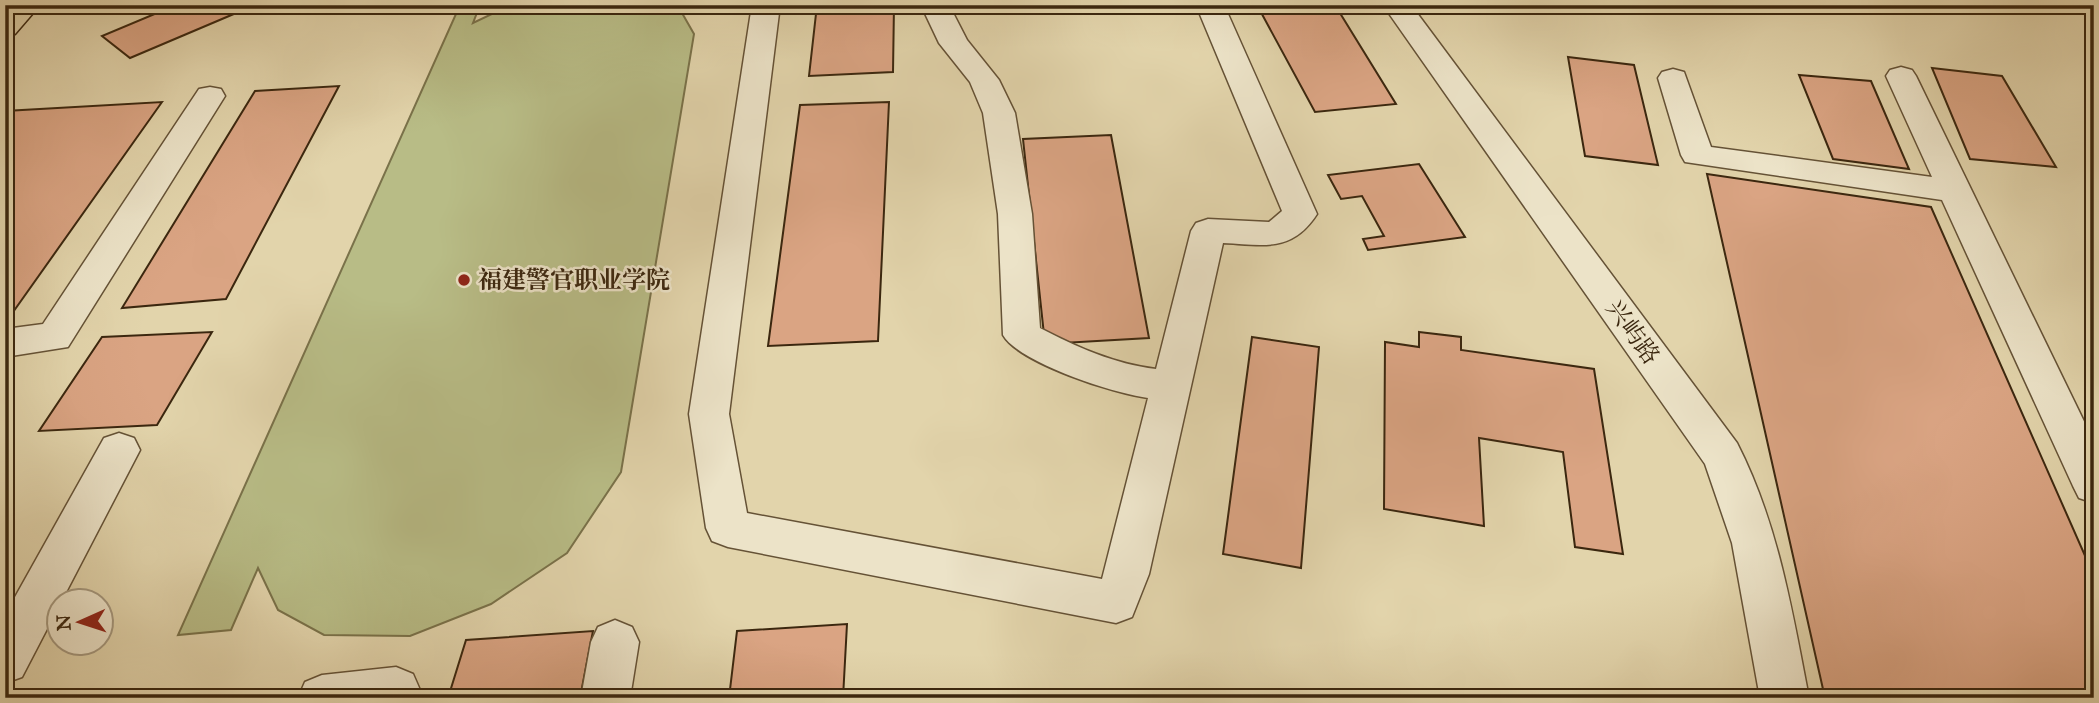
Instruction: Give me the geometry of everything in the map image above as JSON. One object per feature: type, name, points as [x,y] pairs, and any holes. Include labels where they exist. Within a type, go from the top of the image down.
[{"type":"main road","points":[[5,28],[26,5]]},
{"type":"street","points":[[766,5],[709,414],[728,528],[1116,602],[1126,573],[1208,231],[1277,234],[1300,214],[1210,5]]},
{"type":"street","points":[[934,5],[954,43],[985,80],[999,113],[1015,214],[1022,335],[1070,361],[1139,382],[1171,386]]},
{"type":"street","name":"兴屿路","points":[[1396,5],[1722,455],[1733,477],[1749,530],[1785,698]]},
{"type":"street","points":[[1901,76],[2094,486]]},
{"type":"street","points":[[1672,78],[1697,155],[1955,191]]},
{"type":"street","points":[[5,343],[55,337],[210,96]]},
{"type":"street","points":[[5,661],[119,450]]},
{"type":"street","points":[[605,698],[615,642]]},
{"type":"street","points":[[322,698],[396,690],[394,698]]},
{"type":"green space","name":"福建警官职业学院","points":[[460,5],[480,5],[473,23],[511,5],[666,5],[682,13],[694,34],[621,472],[567,553],[491,604],[410,636],[324,635],[278,610],[258,568],[231,630],[178,635]]},
{"type":"building","points":[[176,5],[255,5],[130,58],[102,36]]},
{"type":"building","points":[[817,5],[894,5],[893,72],[809,76]]},
{"type":"building","points":[[1257,5],[1335,5],[1396,104],[1315,112]]},
{"type":"building","points":[[1568,57],[1634,65],[1658,165],[1585,156]]},
{"type":"building","points":[[1932,68],[2002,76],[2056,167],[1970,159]]},
{"type":"building","points":[[1799,75],[1871,81],[1909,169],[1833,159]]},
{"type":"building","points":[[339,86],[226,299],[122,308],[255,91]]},
{"type":"building","points":[[162,102],[6,322],[5,322],[5,111]]},
{"type":"building","points":[[889,102],[878,341],[768,346],[800,105]]},
{"type":"building","points":[[1111,135],[1149,338],[1045,344],[1023,139]]},
{"type":"building","points":[[1419,164],[1465,237],[1368,250],[1363,239],[1384,236],[1362,196],[1341,199],[1328,175]]},
{"type":"building","points":[[1707,174],[1931,207],[2094,576],[2094,698],[1825,698]]},
{"type":"building","points":[[212,332],[157,425],[39,431],[102,337]]},
{"type":"building","points":[[1419,332],[1461,337],[1461,350],[1594,369],[1623,554],[1575,547],[1563,452],[1479,438],[1484,526],[1384,509],[1385,342],[1419,347]]},
{"type":"building","points":[[1252,337],[1319,347],[1301,568],[1223,554]]},
{"type":"building","points":[[847,624],[843,698],[729,698],[737,631]]},
{"type":"building","points":[[593,631],[580,698],[448,698],[466,640]]},
{"type":"building","points":[[1081,691],[1082,698],[1004,698]]},
{"type":"place","name":"福建警官职业学院","points":[[464,280]]}]
